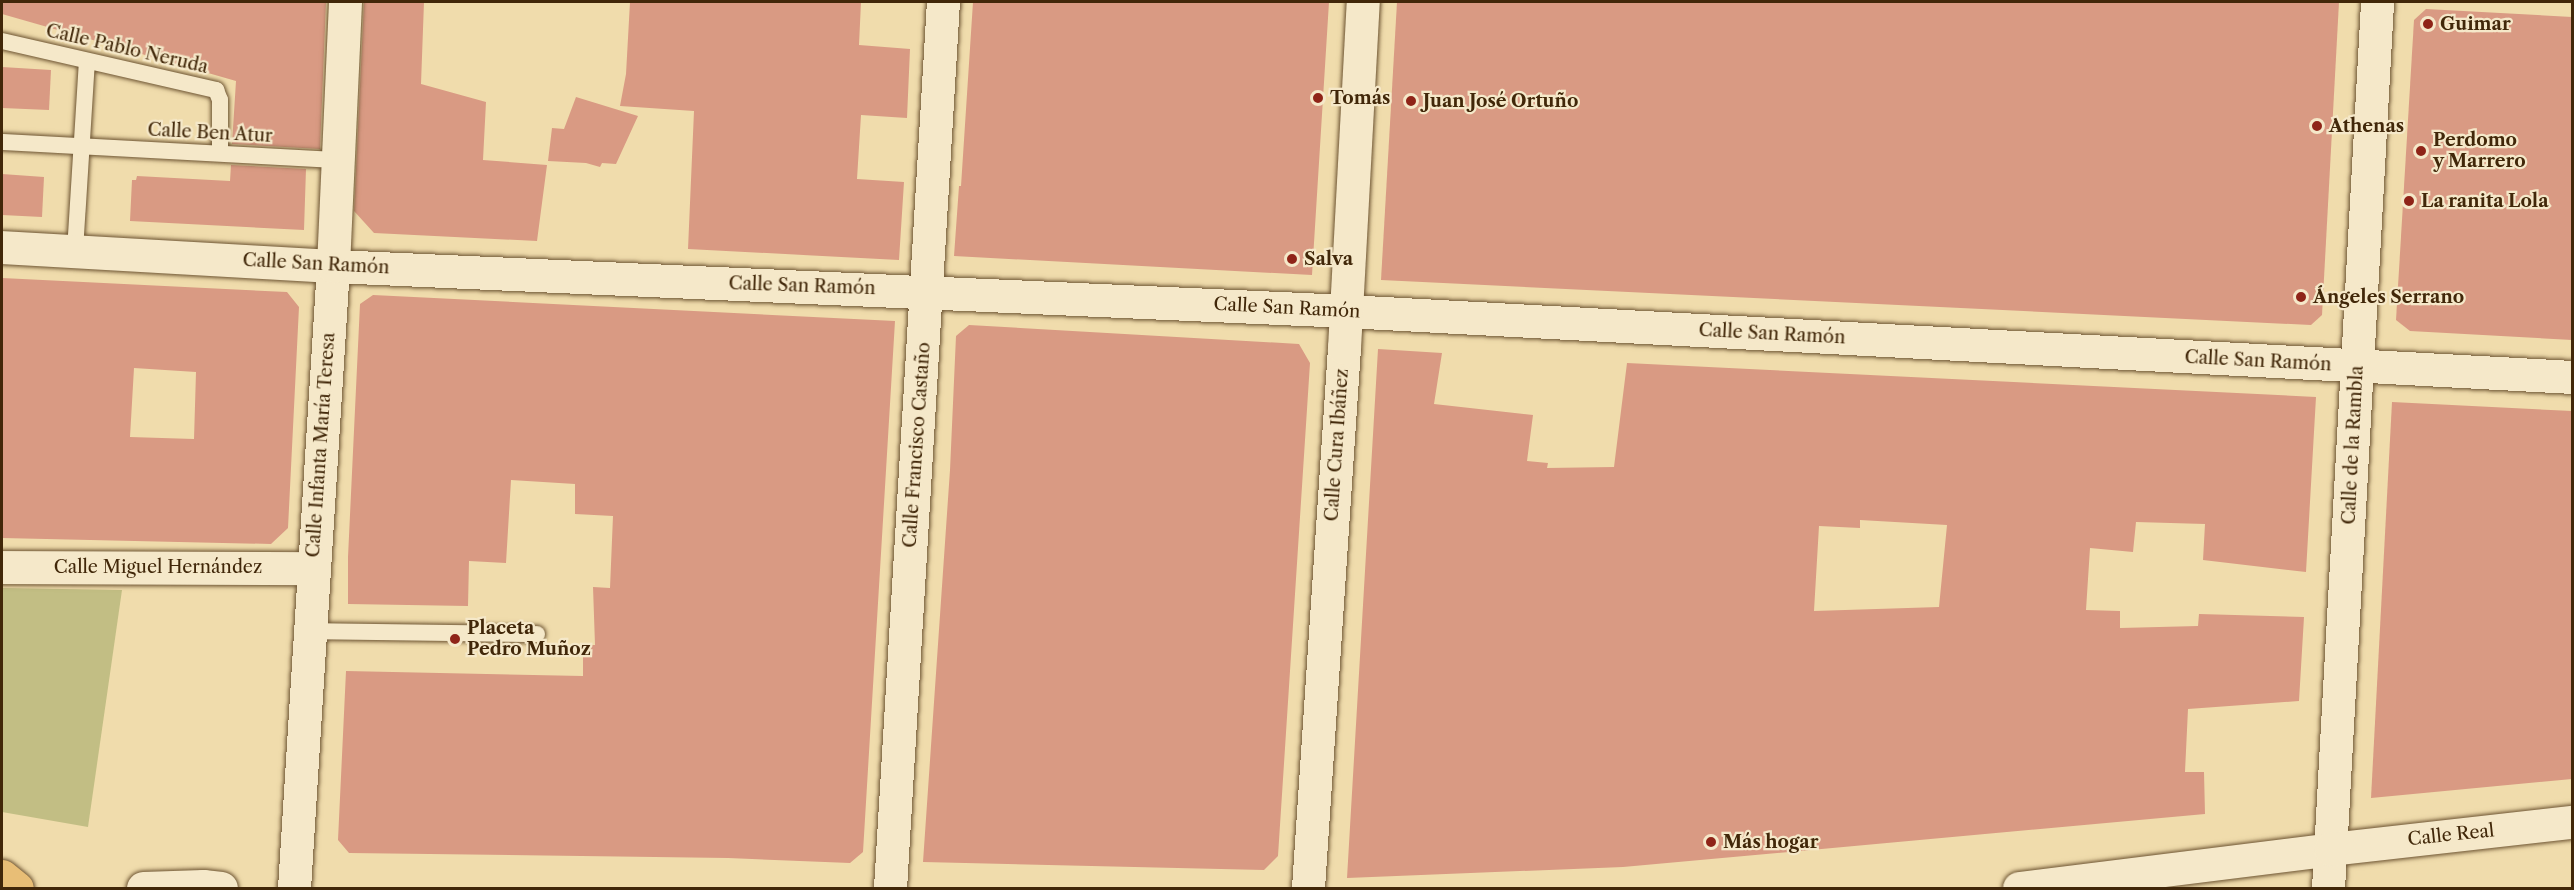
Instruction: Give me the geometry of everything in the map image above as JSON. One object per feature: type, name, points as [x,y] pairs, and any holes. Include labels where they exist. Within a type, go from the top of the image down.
[{"type":"main road","points":[[2,876],[17,888]]},
{"type":"street","name":"Calle Infanta María Teresa","points":[[294,888],[333,266],[345,2]]},
{"type":"street","name":"Calle Francisco Castaño","points":[[890,888],[944,2]]},
{"type":"street","name":"Calle Cura Ibáñez","points":[[1308,888],[1346,311],[1363,2]]},
{"type":"street","name":"Calle de la Rambla","points":[[2328,888],[2377,2]]},
{"type":"street","name":"Calle San Ramón","points":[[2,248],[333,266],[1346,311],[2572,377]]},
{"type":"street","name":"Calle Miguel Hernández","points":[[2,567],[314,568]]},
{"type":"street","name":"Calle Real","points":[[2019,888],[2330,849],[2572,822]]},
{"type":"street","points":[[143,888],[221,888]]},
{"type":"lane","name":"Calle Pablo Neruda","points":[[2,41],[216,90],[220,100],[220,153]]},
{"type":"lane","points":[[75,251],[87,61]]},
{"type":"lane","name":"Calle Ben Atur","points":[[2,142],[337,160]]},
{"type":"lane","points":[[309,631],[537,634]]},
{"type":"shaded area","points":[[2,588],[122,590],[88,827],[2,812]]},
{"type":"building","points":[[2,2],[326,2],[320,149],[232,144],[236,81],[2,14]]},
{"type":"building","points":[[364,2],[424,2],[421,84],[486,102],[483,160],[547,165],[537,241],[374,233],[354,211]]},
{"type":"building","points":[[630,2],[861,2],[859,45],[910,49],[907,118],[861,115],[857,179],[904,182],[899,260],[688,249],[694,111],[620,106],[626,74]]},
{"type":"building","points":[[973,2],[1329,2],[1312,275],[954,256]]},
{"type":"building","points":[[1397,2],[2339,2],[2322,315],[2311,325],[1381,280]]},
{"type":"building","points":[[2426,9],[2572,17],[2572,340],[2410,331],[2396,320],[2414,20]]},
{"type":"building","points":[[2,67],[51,70],[49,110],[2,108]]},
{"type":"building","points":[[576,97],[638,116],[616,164],[602,163],[600,167],[586,163],[548,161],[552,128],[564,129]]},
{"type":"building","points":[[231,165],[306,169],[304,230],[130,221],[132,180],[136,180],[137,176],[230,181]]},
{"type":"building","points":[[2,174],[44,177],[42,217],[2,215]]},
{"type":"building","points":[[2,278],[287,292],[299,307],[288,528],[271,544],[2,538]],"holes":[[[134,368],[196,372],[194,439],[130,437]]]},
{"type":"building","points":[[373,295],[895,321],[863,852],[850,863],[728,858],[349,853],[338,840],[346,671],[583,676],[583,645],[595,645],[593,587],[610,588],[613,516],[575,514],[575,484],[511,480],[506,563],[469,561],[468,606],[348,604],[348,557],[360,304]]},
{"type":"building","points":[[969,325],[1299,344],[1310,363],[1278,856],[1264,870],[923,862],[950,470],[956,336]]},
{"type":"building","points":[[1378,349],[1442,353],[1434,404],[1533,415],[1527,461],[1548,463],[1547,468],[1614,467],[1627,363],[2316,397],[2306,572],[2203,560],[2205,524],[2136,522],[2133,552],[2090,548],[2086,610],[2120,611],[2120,628],[2198,626],[2199,614],[2304,617],[2299,701],[2188,709],[2185,772],[2204,772],[2205,814],[1623,867],[1347,878]],"holes":[[[1860,520],[1947,525],[1939,607],[1814,611],[1819,526],[1860,528]]]},
{"type":"building","points":[[2392,402],[2572,411],[2572,779],[2371,798]]},
{"type":"place","name":"Guimar","points":[[2428,24]]},
{"type":"place","name":"Tomás","points":[[1318,98]]},
{"type":"place","name":"Juan José Ortuño","points":[[1411,101]]},
{"type":"place","name":"Athenas","points":[[2317,126]]},
{"type":"place","name":"Perdomo y Marrero","points":[[2421,151]]},
{"type":"place","name":"La ranita Lola","points":[[2409,201]]},
{"type":"place","name":"Salva","points":[[1292,259]]},
{"type":"place","name":"Ángeles Serrano","points":[[2301,297]]},
{"type":"place","name":"Placeta Pedro Muñoz","points":[[455,639]]},
{"type":"place","name":"Más hogar","points":[[1711,842]]}]
